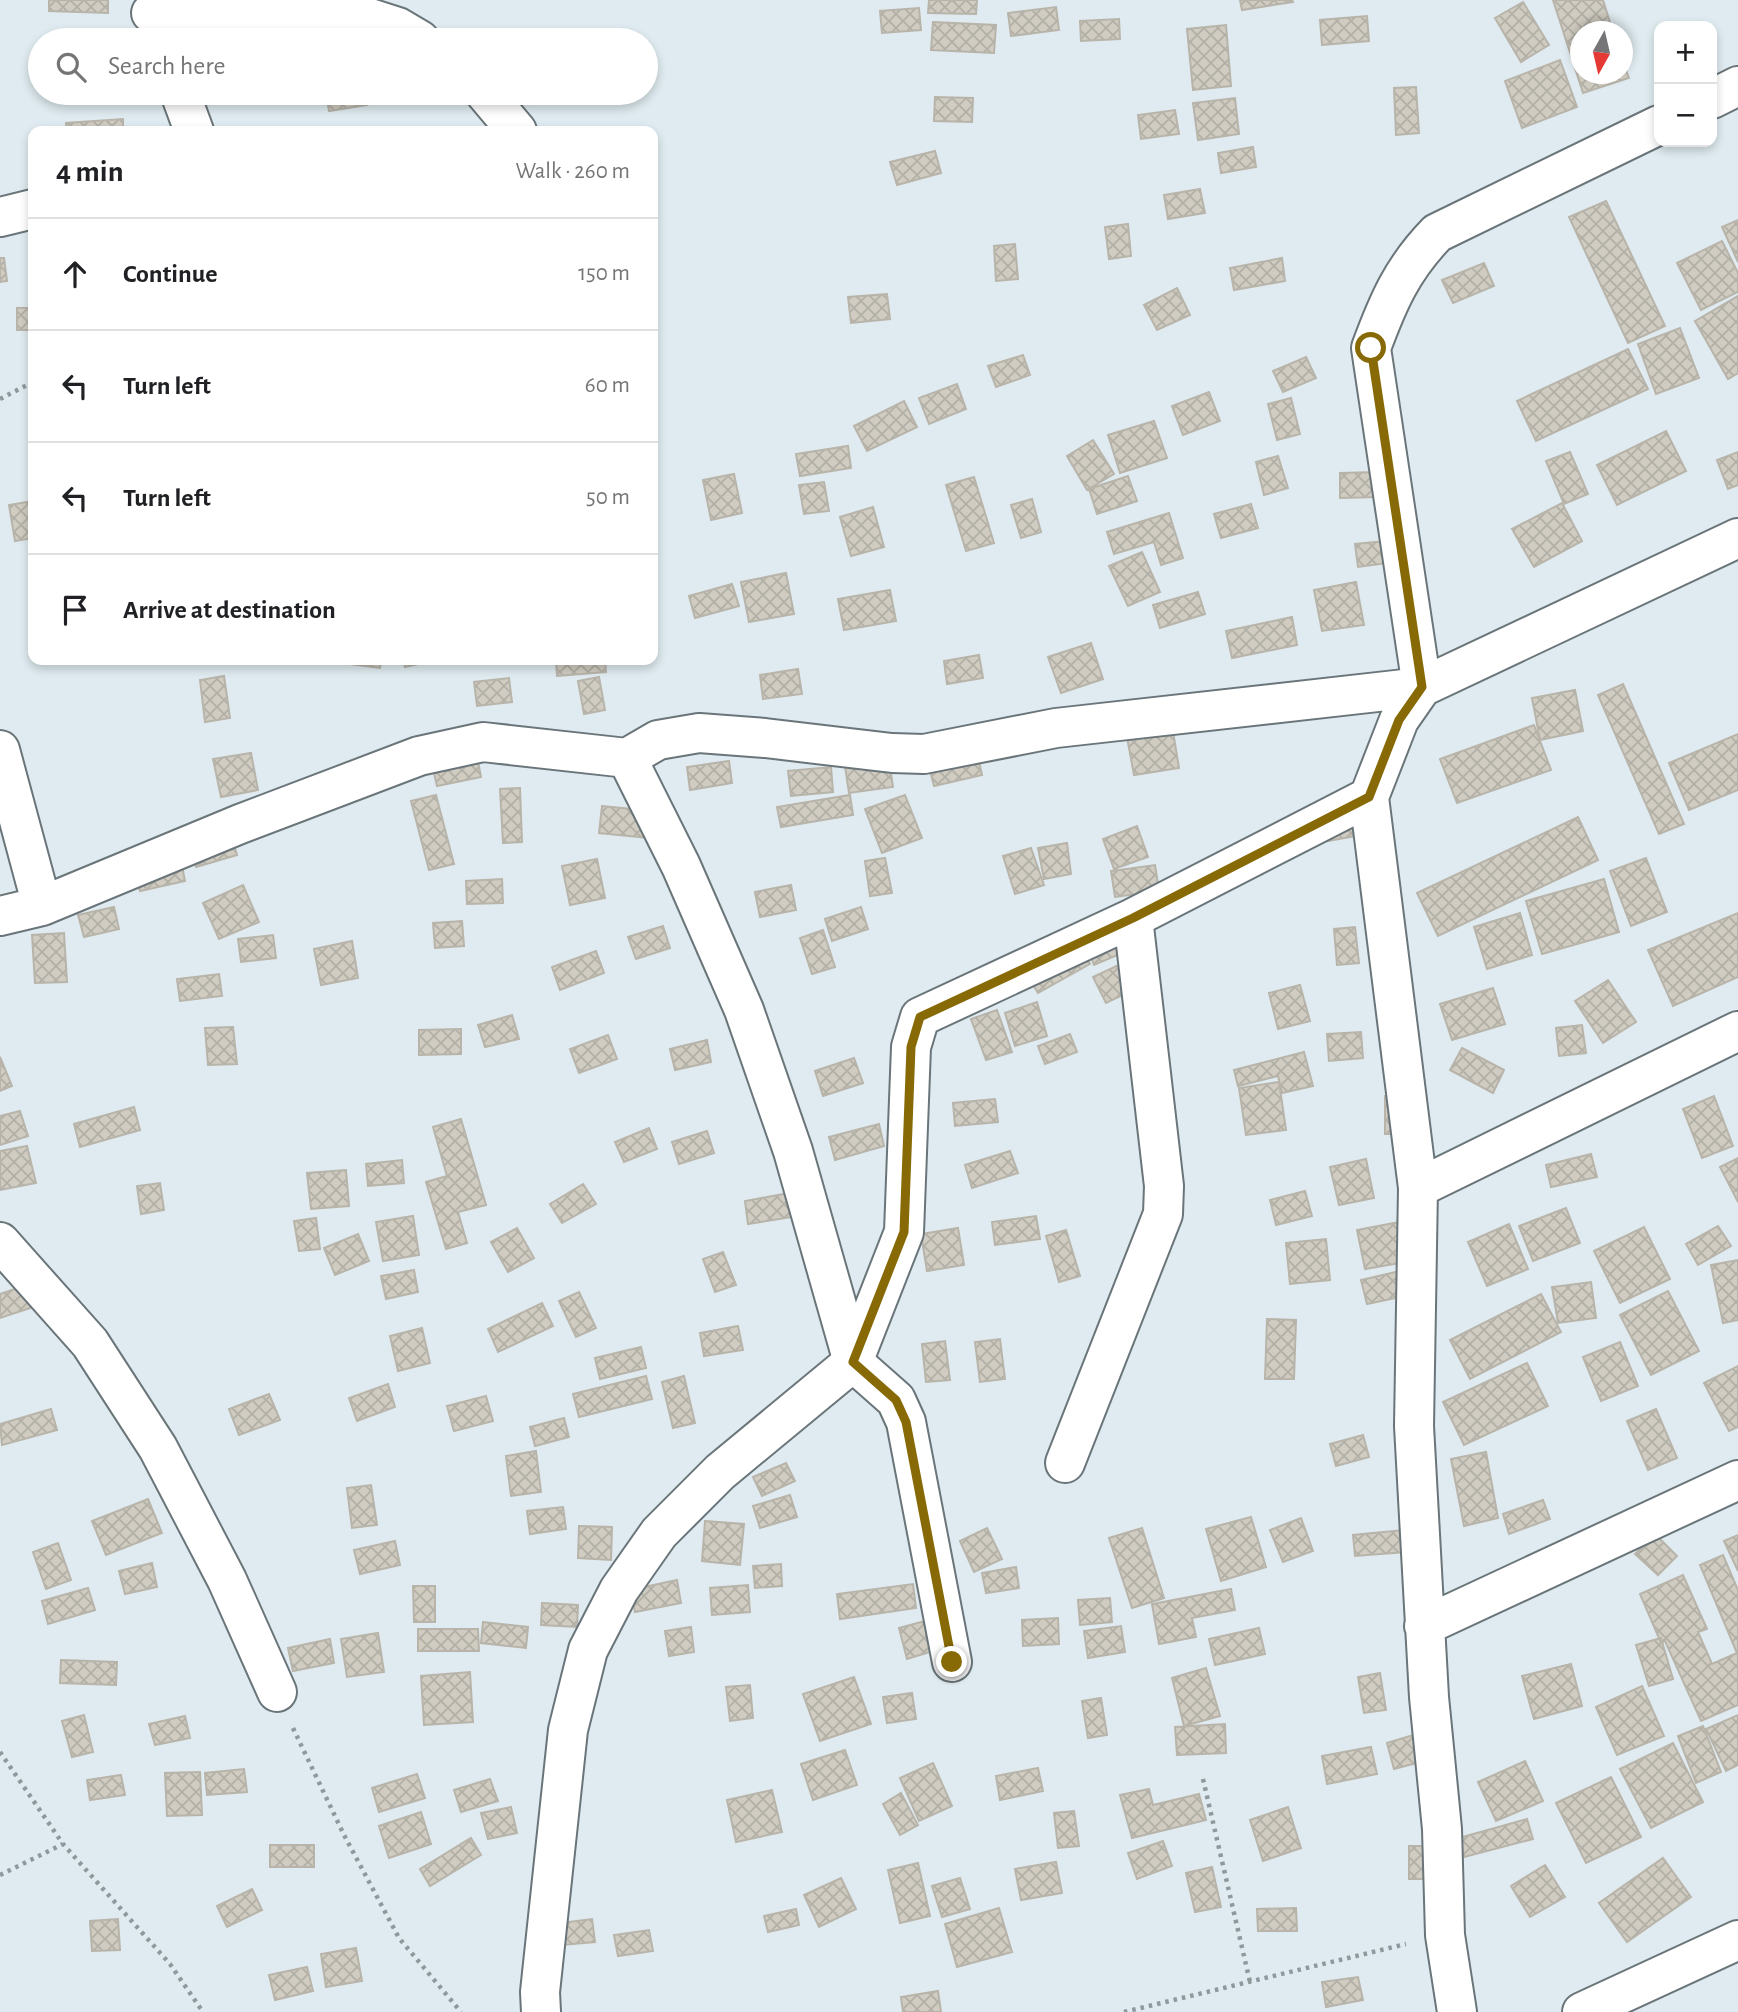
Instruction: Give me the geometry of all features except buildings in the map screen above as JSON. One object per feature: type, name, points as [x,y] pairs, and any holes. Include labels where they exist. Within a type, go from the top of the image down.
[{"type":"street","points":[[151,18],[354,13],[400,28]]},
{"type":"street","points":[[1717,96],[1738,86]]},
{"type":"street","points":[[184,105],[192,126]]},
{"type":"street","points":[[495,105],[513,126]]},
{"type":"street","points":[[1457,2012],[1445,1935],[1442,1829],[1424,1626],[1414,1426],[1418,1188],[1369,797],[1399,720],[1422,687],[1371,348],[1391,296],[1412,258],[1437,233],[1654,127]]},
{"type":"street","points":[[0,216],[28,210]]},
{"type":"street","points":[[0,916],[42,905],[240,824],[419,756],[483,742],[627,758],[658,740],[699,733],[924,754],[1056,729],[1422,687],[1738,538]]},
{"type":"street","points":[[0,750],[42,905]]},
{"type":"street","points":[[627,758],[681,866],[744,1010],[793,1151],[853,1362],[896,1400],[906,1422],[952,1662]]},
{"type":"street","points":[[541,2012],[540,1992],[568,1730],[589,1650],[618,1590],[659,1534],[720,1472],[853,1362],[904,1232],[911,1047],[920,1017],[1133,918],[1369,797]]},
{"type":"street","points":[[1065,1463],[1163,1214],[1164,1186],[1133,918]]},
{"type":"street","points":[[1418,1188],[1738,1031]]},
{"type":"street","points":[[0,1242],[90,1343],[158,1448],[227,1580],[277,1692]]},
{"type":"street","points":[[1424,1626],[1738,1480]]},
{"type":"street","points":[[1583,2012],[1738,1940]]},
{"type":"path","points":[[0,400],[28,385]]},
{"type":"path","points":[[277,1692],[344,1835],[399,1938],[461,2012]]},
{"type":"path","points":[[0,1752],[63,1844],[170,1964],[203,2012]]},
{"type":"path","points":[[1203,1779],[1250,1982]]},
{"type":"path","points":[[0,1875],[63,1844]]},
{"type":"path","points":[[1124,2012],[1445,1935]]},
{"type":"route","points":[[952,1662],[906,1422],[896,1400],[853,1362],[904,1232],[911,1047],[920,1017],[1133,918],[1369,797],[1399,720],[1422,687],[1371,348]]}]
